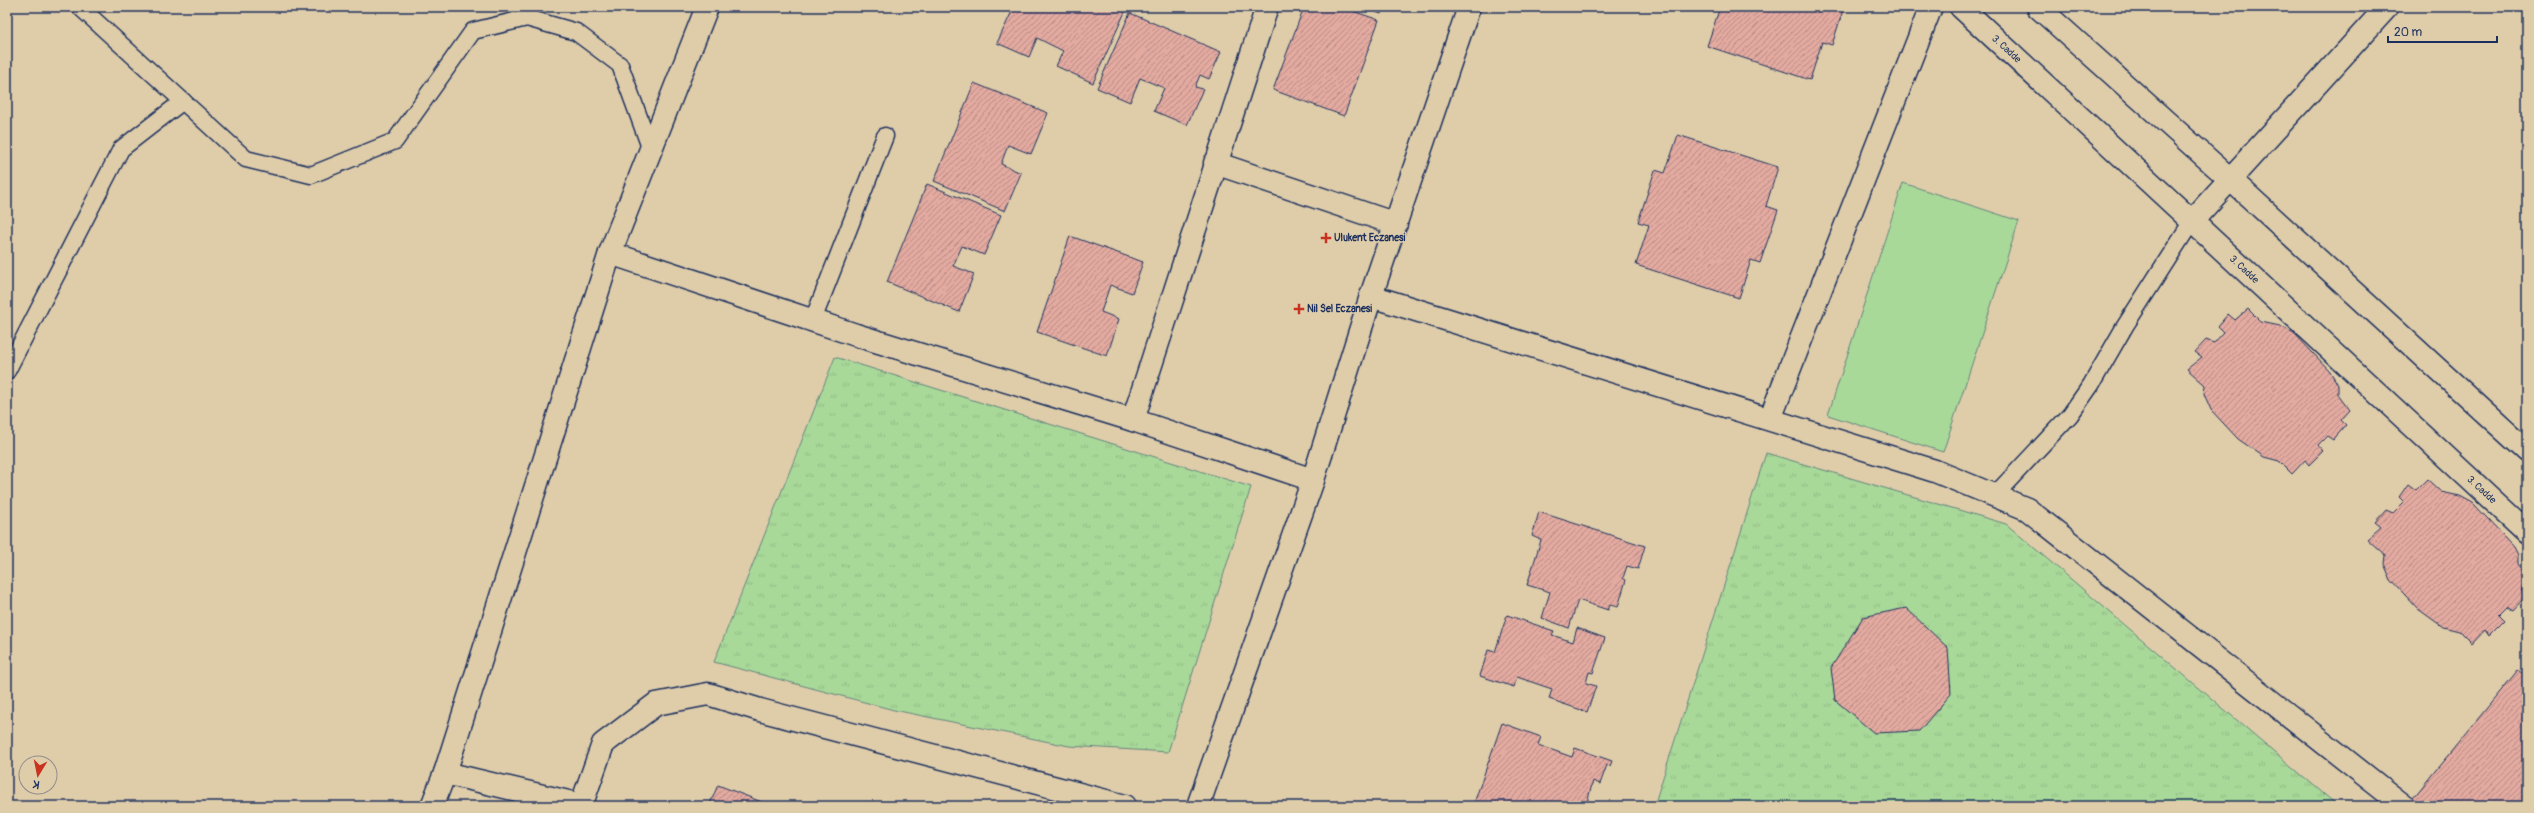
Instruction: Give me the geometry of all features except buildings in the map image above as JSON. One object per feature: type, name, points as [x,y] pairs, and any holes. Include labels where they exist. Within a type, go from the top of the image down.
[{"type":"street","points":[[432,806],[445,773],[610,253],[707,7]]},
{"type":"street","points":[[1133,420],[1215,163],[1267,7]]},
{"type":"street","points":[[1198,806],[1313,480],[1371,296],[1469,7]]},
{"type":"street","points":[[1770,419],[1930,7]]},
{"type":"street","name":"3. Cadde","points":[[1961,7],[2527,532]]},
{"type":"street","points":[[2038,7],[2230,179],[2527,451]]},
{"type":"street","points":[[2192,221],[2387,7]]},
{"type":"street","points":[[1215,163],[1396,224]]},
{"type":"street","points":[[610,253],[813,320],[1133,420],[1313,480]]},
{"type":"street","points":[[1371,296],[1935,471],[2027,509],[2404,806]]},
{"type":"street","points":[[445,773],[581,806],[603,744],[656,704],[708,694],[760,710],[1125,806]]},
{"type":"lane","points":[[80,7],[246,159],[311,175],[395,141],[473,31],[527,18],[576,32],[620,66],[651,150]]},
{"type":"lane","points":[[7,371],[121,149],[182,101]]},
{"type":"lane","points":[[813,320],[885,136]]},
{"type":"lane","points":[[1994,496],[2070,415],[2091,385],[2125,326],[2192,221]]},
{"type":"green space","points":[[1903,183],[2019,221],[1943,452],[1828,415]]},
{"type":"green space","points":[[835,357],[1251,487],[1168,752],[1069,746],[894,710],[714,662]]},
{"type":"green space","points":[[1766,453],[2006,524],[2338,806],[1654,806]]},
{"type":"place","name":"Ulukent Eczanesi","points":[[1326,238]]},
{"type":"place","name":"Nil Sel Eczanesi","points":[[1299,309]]}]
